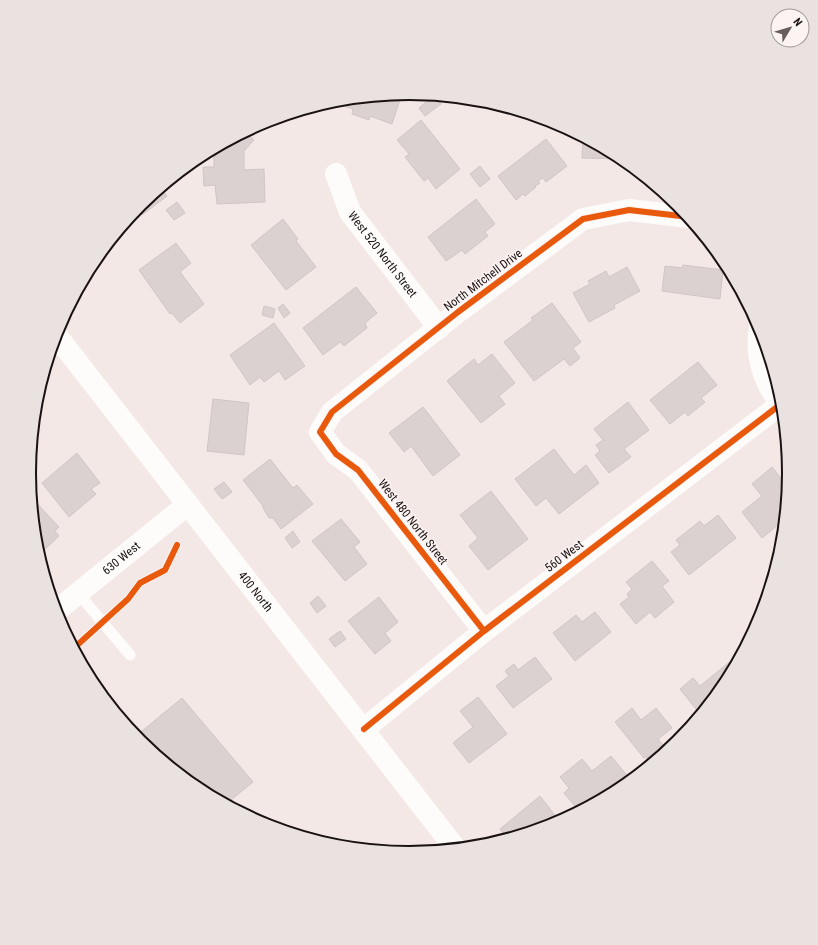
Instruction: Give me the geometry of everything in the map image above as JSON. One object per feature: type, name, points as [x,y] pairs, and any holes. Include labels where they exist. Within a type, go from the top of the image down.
[{"type":"street","name":"West 520 North Street","points":[[336,174],[350,212],[439,328]]},
{"type":"street","name":"North Mitchell Drive","points":[[320,432],[332,412],[458,312],[583,219],[629,210],[679,216]]},
{"type":"street","points":[[758,340],[757,344],[764,377],[773,391]]},
{"type":"street","name":"400 North","points":[[60,341],[187,505],[364,728],[451,843]]},
{"type":"street","name":"560 West","points":[[364,728],[484,631],[777,410]]},
{"type":"street","name":"West 480 North Street","points":[[320,432],[336,454],[358,470],[484,631]]},
{"type":"street","name":"630 West","points":[[61,607],[187,505]]},
{"type":"lane","points":[[78,593],[130,655]]},
{"type":"building","points":[[385,100],[400,100],[392,124],[370,116],[369,120],[352,114],[353,109],[343,106]]},
{"type":"building","points":[[428,100],[438,101],[441,104],[425,116],[419,108]]},
{"type":"building","points":[[421,120],[460,169],[436,189],[428,178],[424,181],[405,157],[409,154],[397,140]]},
{"type":"building","points":[[249,136],[254,140],[244,151],[244,170],[264,169],[265,202],[217,204],[215,185],[204,186],[203,167],[214,167],[214,155]]},
{"type":"building","points":[[546,139],[567,166],[546,182],[543,178],[538,181],[540,183],[535,186],[536,187],[525,196],[523,194],[516,200],[498,176]]},
{"type":"building","points":[[583,142],[611,159],[582,158]]},
{"type":"building","points":[[480,166],[490,179],[480,187],[470,174]]},
{"type":"building","points":[[163,192],[167,196],[142,215],[141,214],[145,209]]},
{"type":"building","points":[[476,199],[495,224],[485,232],[488,236],[465,254],[462,250],[446,261],[428,237]]},
{"type":"building","points":[[177,202],[185,213],[174,220],[166,210]]},
{"type":"building","points":[[283,219],[298,239],[296,241],[316,267],[286,290],[251,245]]},
{"type":"building","points":[[176,243],[191,263],[180,272],[204,304],[180,323],[172,313],[170,314],[139,270]]},
{"type":"building","points":[[683,265],[722,270],[720,299],[662,291],[665,266],[682,268]]},
{"type":"building","points":[[627,267],[640,291],[614,305],[615,308],[589,322],[573,293],[590,284],[588,281],[606,271],[609,277]]},
{"type":"building","points":[[356,287],[377,313],[365,323],[367,328],[344,346],[340,342],[323,355],[303,328]]},
{"type":"building","points":[[552,303],[581,342],[573,348],[580,358],[570,366],[564,359],[534,381],[504,342],[533,320],[531,318]]},
{"type":"building","points":[[283,304],[290,313],[284,318],[278,308]]},
{"type":"building","points":[[264,306],[275,309],[273,318],[262,315]]},
{"type":"building","points":[[274,323],[305,366],[285,380],[279,371],[264,382],[260,377],[250,385],[230,355]]},
{"type":"building","points":[[492,354],[515,383],[499,396],[505,404],[481,423],[447,381],[474,359],[478,365]]},
{"type":"building","points":[[698,362],[717,385],[701,398],[705,402],[688,416],[685,412],[670,424],[650,400]]},
{"type":"building","points":[[213,399],[249,403],[244,455],[207,451]]},
{"type":"building","points":[[628,402],[649,430],[624,449],[631,457],[609,473],[595,455],[600,451],[596,445],[603,440],[594,429]]},
{"type":"building","points":[[423,407],[460,455],[433,476],[411,446],[404,452],[389,433]]},
{"type":"building","points":[[554,449],[574,475],[586,465],[599,483],[559,514],[546,498],[536,506],[515,479]]},
{"type":"building","points":[[77,453],[100,483],[91,489],[96,494],[69,517],[42,483]]},
{"type":"building","points":[[270,459],[293,488],[297,485],[313,504],[281,529],[273,518],[269,518],[263,506],[243,480]]},
{"type":"building","points":[[772,467],[782,479],[778,525],[762,538],[742,512],[762,496],[752,484]]},
{"type":"building","points":[[224,482],[232,492],[222,499],[214,489]]},
{"type":"building","points":[[491,491],[528,539],[488,570],[469,546],[478,538],[460,515]]},
{"type":"building","points":[[38,504],[59,527],[55,531],[59,536],[44,550]]},
{"type":"building","points":[[718,515],[736,538],[689,575],[671,552],[680,545],[676,540],[700,521],[704,526]]},
{"type":"building","points":[[341,519],[360,542],[354,547],[367,564],[345,581],[312,541]]},
{"type":"building","points":[[293,531],[300,542],[292,548],[285,538]]},
{"type":"building","points":[[652,561],[669,581],[662,586],[674,602],[655,618],[650,612],[636,624],[620,604],[629,597],[627,594],[632,589],[626,582]]},
{"type":"building","points":[[318,596],[326,606],[317,613],[310,603]]},
{"type":"building","points":[[379,597],[398,622],[385,633],[391,641],[375,654],[348,621]]},
{"type":"building","points":[[595,612],[611,632],[575,661],[553,633],[576,615],[582,622]]},
{"type":"building","points":[[340,631],[346,639],[335,647],[329,639]]},
{"type":"building","points":[[535,657],[552,679],[513,708],[496,686],[509,676],[505,671],[514,664],[518,670]]},
{"type":"building","points":[[731,661],[705,700],[696,710],[680,689],[693,678],[700,686]]},
{"type":"building","points":[[478,697],[507,734],[469,763],[453,743],[473,727],[460,711]]},
{"type":"building","points":[[182,698],[253,782],[231,800],[202,783],[182,768],[163,753],[141,732]]},
{"type":"building","points":[[632,708],[641,720],[656,708],[672,728],[658,739],[663,745],[648,759],[646,757],[644,758],[615,722]]},
{"type":"building","points":[[611,756],[627,775],[595,796],[575,806],[564,793],[569,788],[560,777],[582,759],[592,771]]},
{"type":"building","points":[[540,796],[555,816],[506,833],[504,834],[500,829]]},
{"type":"cycle path","points":[[484,631],[358,470],[336,454],[320,432],[332,412],[458,312],[583,219],[629,210],[679,216]]},
{"type":"cycle path","points":[[364,729],[484,631],[776,408]]},
{"type":"cycle path","points":[[78,644],[128,599],[140,583],[165,570],[177,545]]}]
